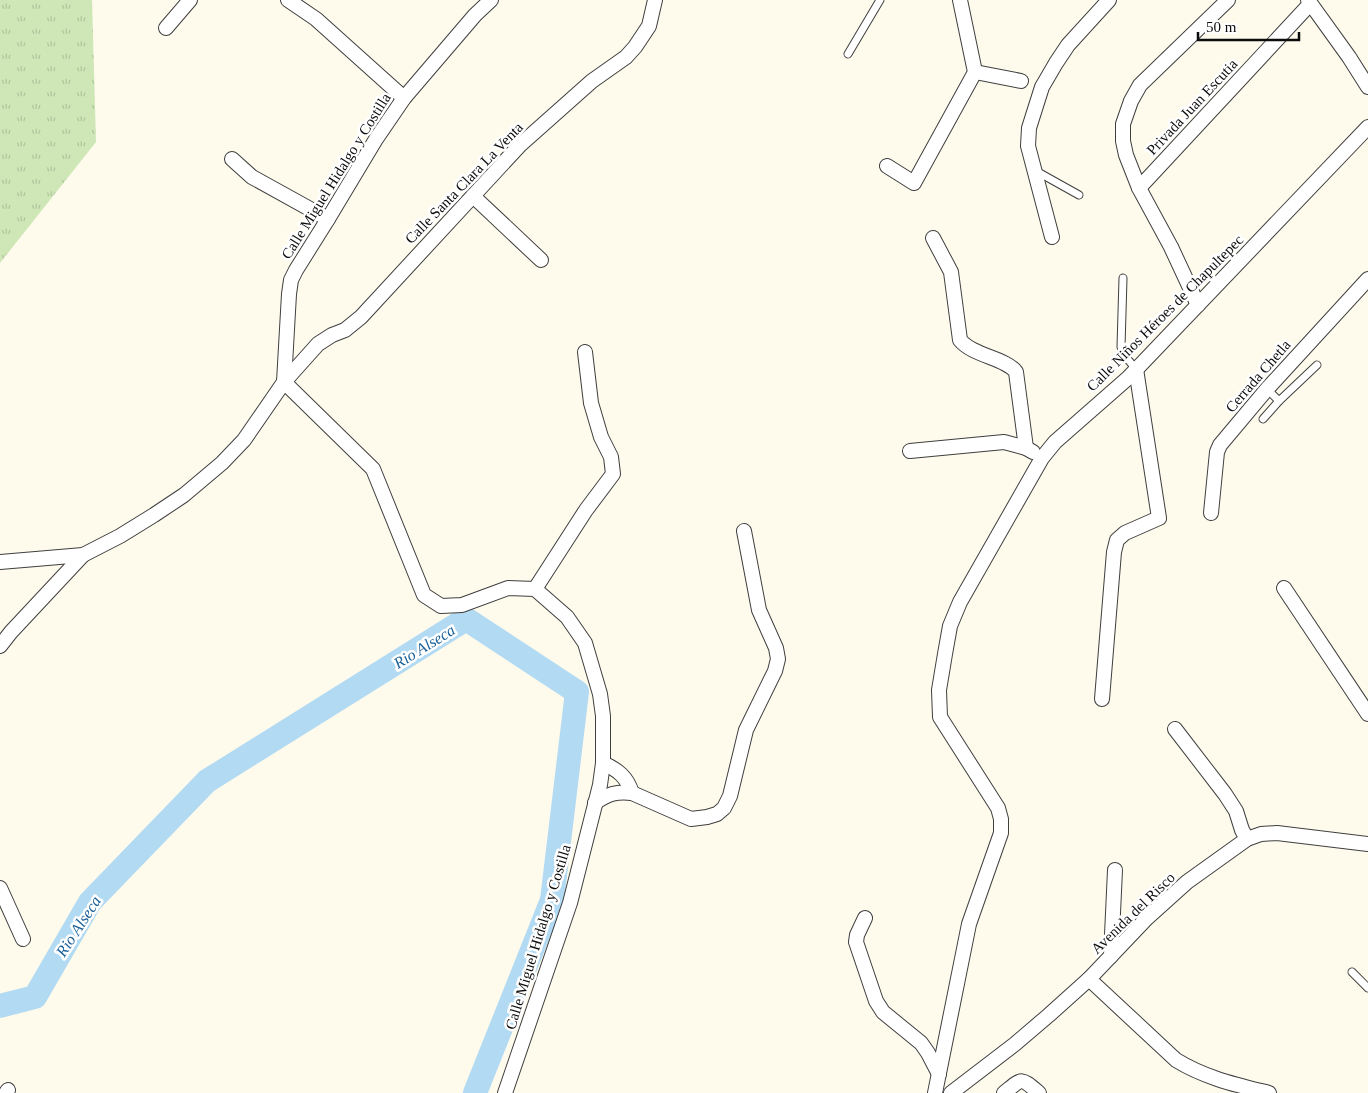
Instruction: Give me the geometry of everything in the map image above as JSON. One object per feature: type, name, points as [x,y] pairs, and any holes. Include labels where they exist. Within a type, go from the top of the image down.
[{"type":"street","points":[[166,28],[190,0]]},
{"type":"street","points":[[288,0],[316,19],[404,98]]},
{"type":"street","name":"Calle Miguel Hidalgo y Costilla","points":[[284,382],[289,294],[291,280],[296,270],[376,139],[404,98],[476,15],[492,0]]},
{"type":"street","name":"Calle Santa Clara La Venta","points":[[284,382],[318,344],[332,335],[345,330],[361,317],[520,145],[592,81],[626,57],[644,36],[649,26],[655,0]]},
{"type":"street","points":[[887,166],[914,183],[975,72],[960,0]]},
{"type":"street","points":[[1052,237],[1028,146],[1029,128],[1042,87],[1068,45],[1109,0]]},
{"type":"street","points":[[1198,305],[1171,247],[1139,188],[1126,155],[1123,141],[1123,124],[1131,101],[1140,85],[1228,0]]},
{"type":"street","points":[[1309,2],[1368,87]]},
{"type":"street","name":"Privada Juan Escutia","points":[[1139,188],[1309,2]]},
{"type":"street","points":[[975,72],[1021,81]]},
{"type":"street","name":"Calle Niños Héroes de Chapultepec","points":[[935,1093],[969,924],[1001,833],[1001,819],[998,808],[940,717],[939,690],[945,654],[950,626],[960,602],[1042,458],[1056,442],[1128,378],[1368,127]]},
{"type":"street","points":[[232,159],[252,178],[328,219]]},
{"type":"street","points":[[472,196],[540,260]]},
{"type":"street","points":[[933,238],[951,272],[960,340],[967,347],[1007,365],[1016,372],[1026,448]]},
{"type":"street","name":"Cerrada Chetla","points":[[1211,513],[1217,452],[1220,445],[1267,389],[1368,278]]},
{"type":"street","points":[[0,646],[83,555],[134,528],[202,481],[222,463],[244,440],[284,382],[373,469],[424,595],[441,606],[462,605],[508,588],[535,589],[586,510],[613,474],[611,457],[601,437],[591,403],[586,352]]},
{"type":"street","points":[[1102,699],[1116,540],[1125,533],[1159,518],[1136,369]]},
{"type":"street","points":[[910,452],[1004,442],[1026,448],[1042,458]]},
{"type":"street","points":[[595,803],[613,793],[632,793],[691,819],[718,814],[724,808],[730,796],[746,730],[776,672],[778,659],[776,648],[758,610],[744,531]]},
{"type":"street","points":[[0,562],[83,555]]},
{"type":"street","points":[[1284,588],[1368,714]]},
{"type":"street","name":"Calle Miguel Hidalgo y Costilla","points":[[505,1093],[570,903],[600,785],[603,763],[603,716],[600,694],[585,643],[567,617],[535,589]]},
{"type":"street","points":[[1175,729],[1225,794],[1236,811],[1247,839]]},
{"type":"street","points":[[603,763],[623,775],[632,793]]},
{"type":"street","name":"Avenida del Risco","points":[[951,1093],[1050,1015],[1147,918],[1187,882],[1247,839],[1262,834],[1277,833],[1368,844]]},
{"type":"street","points":[[1111,956],[1115,870]]},
{"type":"street","points":[[0,888],[23,939]]},
{"type":"street","points":[[865,918],[857,935],[856,942],[876,1001],[883,1012],[921,1043],[939,1074]]},
{"type":"street","points":[[1088,979],[1176,1060],[1185,1066],[1214,1078],[1269,1093]]},
{"type":"street","points":[[1004,1093],[1020,1080],[1025,1080],[1039,1093]]},
{"type":"lane","points":[[848,54],[880,0]]},
{"type":"lane","points":[[1034,169],[1079,195]]},
{"type":"lane","points":[[1123,278],[1120,348],[1136,369]]},
{"type":"lane","points":[[1262,419],[1317,365]]},
{"type":"lane","points":[[1267,389],[1279,401]]},
{"type":"lane","points":[[1352,972],[1368,988]]},
{"type":"green space","points":[[0,0],[92,0],[96,142],[0,263]]},
{"type":"waterway","name":"Rio Alseca","points":[[0,1006],[35,997],[90,902],[207,781],[466,619],[577,692],[552,900],[475,1093]]}]
